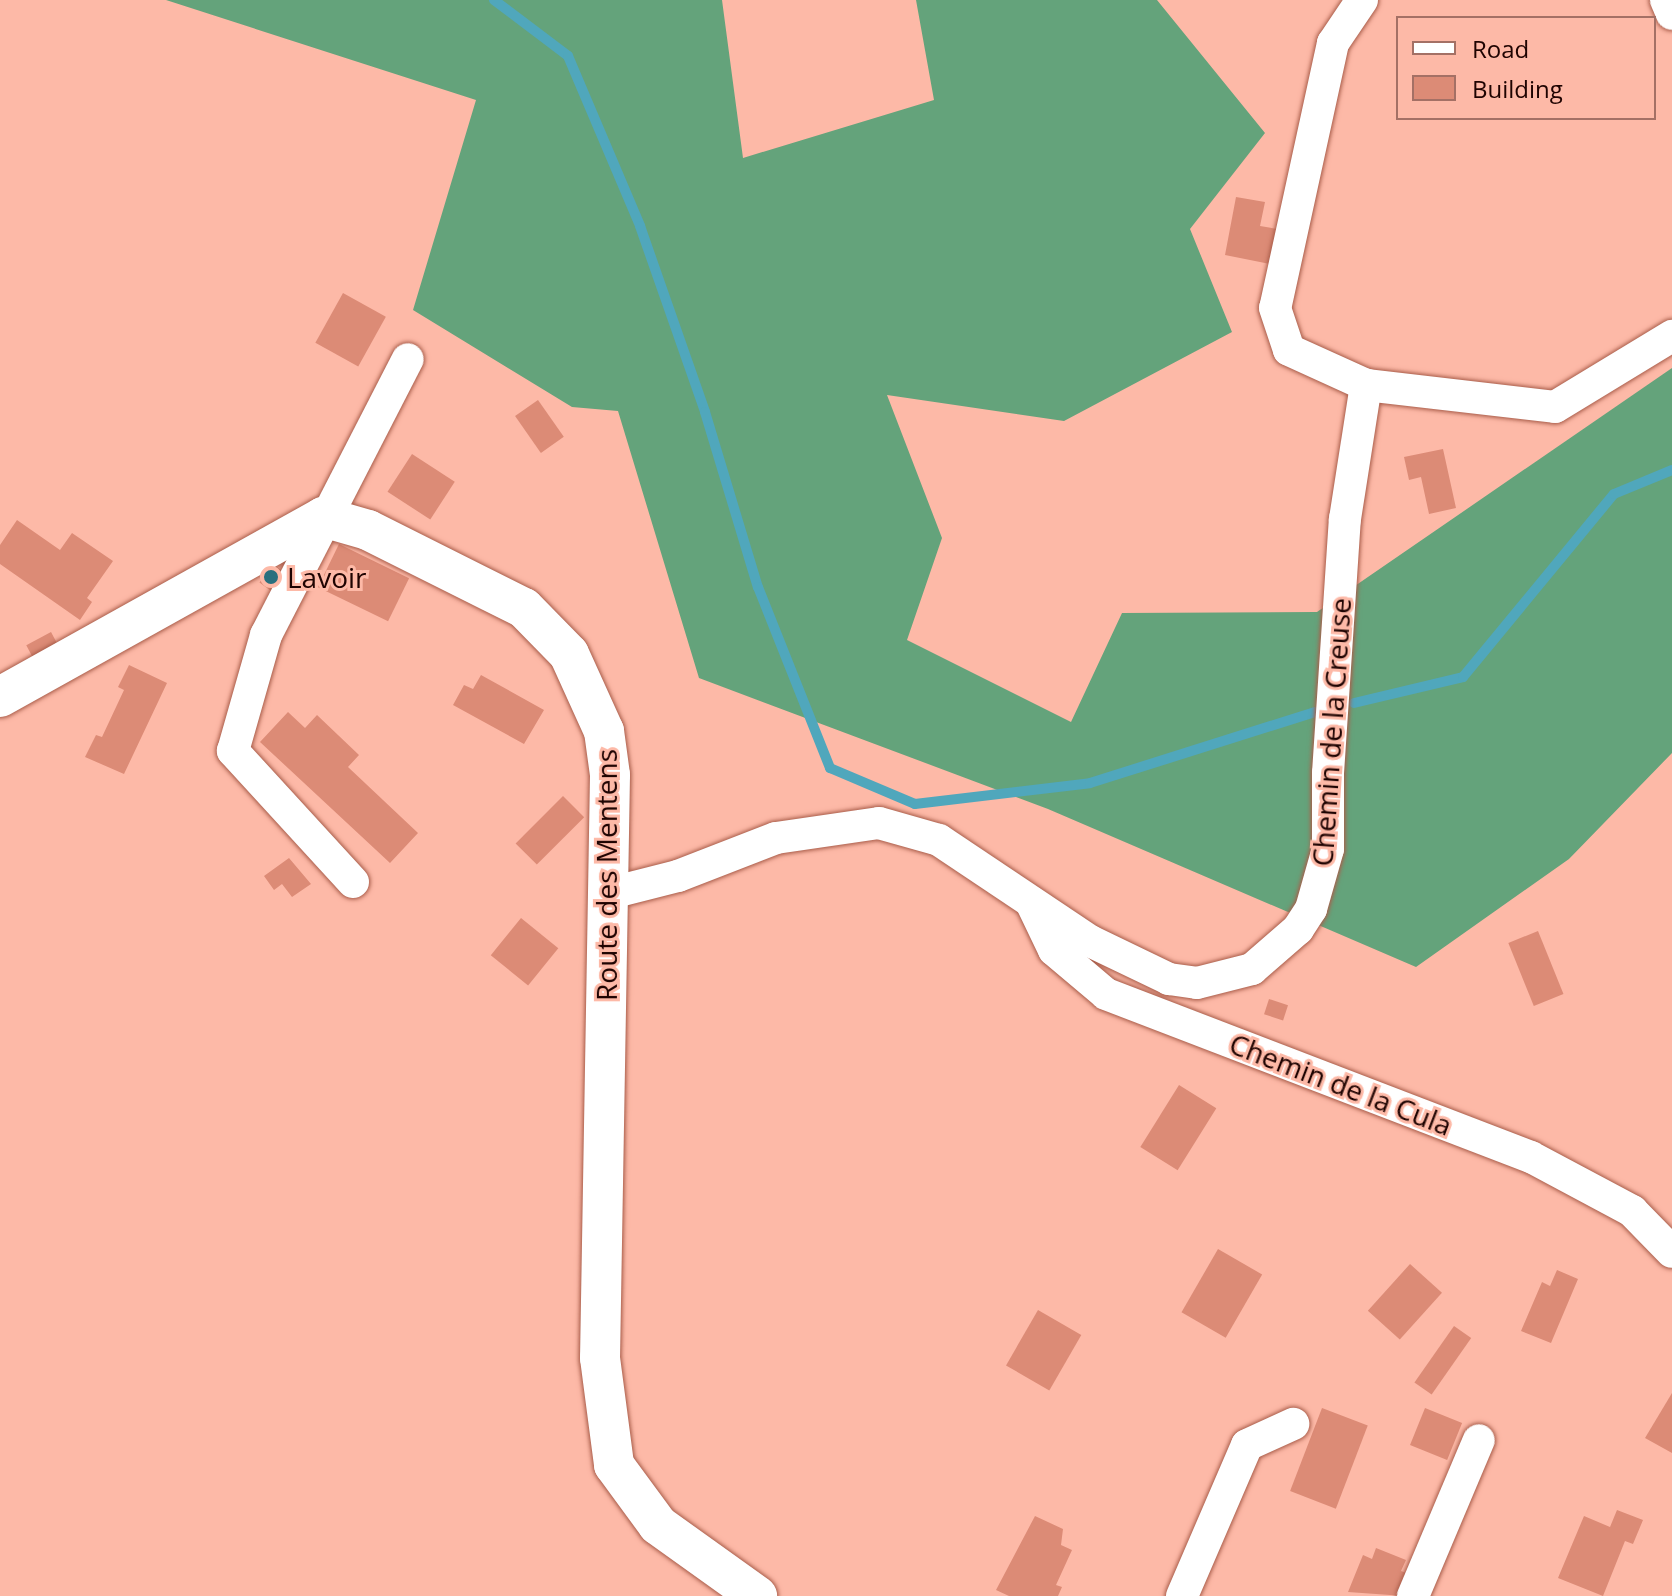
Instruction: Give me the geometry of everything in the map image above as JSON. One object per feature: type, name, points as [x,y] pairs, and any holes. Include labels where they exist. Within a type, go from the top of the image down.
[{"type":"street","points":[[1362,0],[1333,43],[1275,308],[1289,350],[1366,385],[1555,407],[1672,336]]},
{"type":"street","points":[[1666,0],[1672,14]]},
{"type":"street","points":[[353,882],[233,751],[266,635],[323,517],[408,359]]},
{"type":"street","name":"Chemin de la Creuse","points":[[607,894],[678,876],[776,838],[879,823],[939,840],[1090,941],[1148,971],[1197,983],[1252,969],[1298,929],[1319,891],[1328,849],[1328,773],[1345,519],[1366,385]]},
{"type":"street","points":[[0,697],[323,517]]},
{"type":"street","name":"Route des Mentens","points":[[323,517],[368,530],[524,608],[569,654],[604,731],[610,775],[600,1358],[614,1465],[658,1525],[757,1596]]},
{"type":"street","name":"Chemin de la Cula","points":[[1030,900],[1054,950],[1106,994],[1531,1157],[1632,1211],[1672,1252]]},
{"type":"street","points":[[1182,1596],[1247,1445],[1293,1424]]},
{"type":"street","points":[[1413,1596],[1479,1440]]},
{"type":"green space","points":[[166,0],[722,0],[743,158],[934,100],[916,0],[1157,0],[1265,133],[1190,229],[1232,332],[1064,421],[887,395],[942,538],[907,640],[1071,722],[1122,613],[1317,612],[1672,368],[1672,753],[1569,859],[1416,967],[1048,809],[699,678],[618,411],[572,407],[413,310],[476,100]]},
{"type":"building","points":[[1236,197],[1265,202],[1260,226],[1277,229],[1270,264],[1225,255]]},
{"type":"building","points":[[343,293],[386,317],[358,367],[315,343]]},
{"type":"building","points":[[538,400],[564,437],[541,453],[515,416]]},
{"type":"building","points":[[1443,449],[1456,508],[1429,514],[1421,477],[1409,480],[1404,457]]},
{"type":"building","points":[[412,454],[455,482],[430,520],[387,492]]},
{"type":"building","points":[[17,520],[60,550],[72,533],[113,561],[87,598],[92,602],[80,620],[0,564],[0,545]]},
{"type":"building","points":[[339,544],[409,578],[388,621],[318,587]]},
{"type":"building","name":"Lavoir","points":[[273,564],[284,572],[271,591],[259,583]]},
{"type":"building","points":[[51,632],[60,649],[35,662],[26,645]]},
{"type":"building","points":[[129,665],[167,683],[124,774],[85,757],[96,735],[102,737],[124,690],[118,687]]},
{"type":"building","points":[[481,675],[544,710],[524,744],[453,705],[464,685],[473,689]]},
{"type":"building","points":[[288,712],[305,728],[317,715],[359,755],[348,767],[418,833],[390,863],[260,742]]},
{"type":"building","points":[[563,796],[584,817],[537,865],[516,843]]},
{"type":"building","points":[[289,858],[311,884],[292,897],[282,884],[274,890],[264,876]]},
{"type":"building","points":[[521,918],[558,948],[528,986],[491,955]]},
{"type":"building","points":[[1538,931],[1563,994],[1534,1006],[1508,943]]},
{"type":"building","points":[[1269,999],[1288,1005],[1283,1020],[1264,1014]]},
{"type":"building","points":[[1179,1085],[1216,1108],[1178,1170],[1140,1147]]},
{"type":"building","points":[[1218,1249],[1262,1274],[1226,1338],[1182,1312]]},
{"type":"building","points":[[1410,1264],[1442,1293],[1400,1340],[1368,1311]]},
{"type":"building","points":[[1557,1270],[1578,1279],[1551,1343],[1521,1331],[1542,1282],[1550,1286]]},
{"type":"building","points":[[1038,1310],[1081,1335],[1049,1390],[1006,1365]]},
{"type":"building","points":[[1454,1326],[1471,1338],[1432,1395],[1414,1383]]},
{"type":"building","points":[[1672,1393],[1672,1453],[1645,1438]]},
{"type":"building","points":[[1322,1408],[1368,1426],[1336,1509],[1290,1491]]},
{"type":"building","points":[[1425,1408],[1462,1423],[1447,1460],[1410,1445]]},
{"type":"building","points":[[1617,1510],[1643,1520],[1633,1544],[1625,1541],[1603,1596],[1558,1578],[1584,1516],[1610,1527]]},
{"type":"building","points":[[1035,1516],[1063,1529],[1061,1545],[1072,1550],[1056,1585],[1062,1587],[1058,1596],[1009,1596],[996,1590]]},
{"type":"building","points":[[1376,1548],[1406,1560],[1401,1571],[1412,1575],[1404,1596],[1348,1592],[1363,1555],[1372,1559]]},
{"type":"waterway","points":[[494,0],[568,56],[640,226],[705,412],[758,587],[830,768],[915,804],[1090,783],[1315,712]]},
{"type":"waterway","points":[[1354,703],[1463,677],[1614,494],[1672,470]]},
{"type":"place","name":"Lavoir","points":[[271,577]]}]
